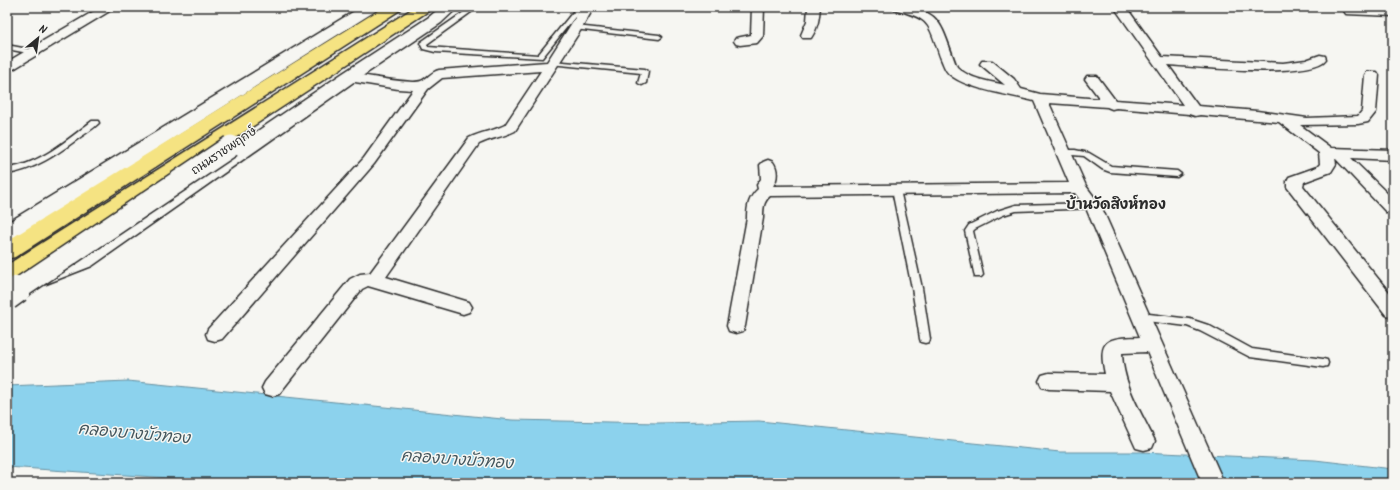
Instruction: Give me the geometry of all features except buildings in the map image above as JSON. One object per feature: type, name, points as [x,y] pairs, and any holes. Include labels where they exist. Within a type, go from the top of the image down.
[{"type":"main road","points":[[7,226],[60,191],[361,7]]},
{"type":"main road","points":[[7,251],[190,127],[372,7]]},
{"type":"main road","points":[[7,233],[394,7]]},
{"type":"main road","name":"ถนนราชพฤกษ์","points":[[7,297],[224,143],[425,7]]},
{"type":"main road","name":"ถนนราชพฤกษ์","points":[[7,276],[442,7]]},
{"type":"main road","points":[[7,286],[40,279],[84,260],[348,77],[435,20],[450,7]]},
{"type":"street","points":[[7,67],[109,7]]},
{"type":"street","points":[[374,280],[474,141],[486,135],[502,132],[510,128],[576,28],[588,7]]},
{"type":"street","points":[[740,41],[753,40],[757,36],[758,7]]},
{"type":"street","points":[[807,35],[813,21],[814,7]]},
{"type":"street","points":[[897,7],[922,14],[930,18],[934,23],[951,68],[957,74],[975,82],[1040,98],[1258,116],[1320,123],[1363,119],[1368,112],[1372,75]]},
{"type":"street","points":[[1120,7],[1196,112]]},
{"type":"street","points":[[1350,11],[1393,12]]},
{"type":"street","points":[[1371,11],[1376,26]]},
{"type":"street","points":[[1159,61],[1283,66],[1309,64],[1320,59]]},
{"type":"street","points":[[987,64],[1009,82],[1017,93]]},
{"type":"street","points":[[215,334],[369,161],[423,86],[439,74],[552,65]]},
{"type":"street","points":[[348,77],[398,85],[423,86]]},
{"type":"street","points":[[1092,79],[1112,104]]},
{"type":"street","points":[[1040,98],[1079,188],[1093,206],[1213,483]]},
{"type":"street","points":[[1285,120],[1332,152],[1393,209]]},
{"type":"street","points":[[1332,152],[1393,155]]},
{"type":"street","points":[[1332,152],[1326,169],[1319,173],[1302,176],[1295,181],[1295,187],[1393,310]]},
{"type":"street","points":[[766,190],[765,185],[769,180],[768,165]]},
{"type":"street","points":[[736,326],[754,218],[755,203],[759,196],[766,190],[1079,188]]},
{"type":"street","points":[[272,388],[360,281],[366,279],[374,280],[463,307]]},
{"type":"street","points":[[1144,441],[1118,383],[1112,357],[1112,350],[1117,345],[1153,344]]},
{"type":"street","points":[[1049,381],[1118,383]]},
{"type":"lane","points":[[475,7],[423,43],[425,48],[442,51],[540,57],[580,7]]},
{"type":"lane","points":[[651,7],[655,8]]},
{"type":"lane","points":[[576,28],[659,37]]},
{"type":"lane","points":[[7,47],[34,52]]},
{"type":"lane","points":[[552,65],[645,71],[642,83]]},
{"type":"lane","points":[[7,171],[15,171],[31,166],[95,123]]},
{"type":"lane","points":[[1064,152],[1086,155],[1093,158],[1099,165],[1110,169],[1177,174]]},
{"type":"lane","points":[[896,190],[917,288],[925,338]]},
{"type":"lane","points":[[978,275],[969,231],[972,227],[1000,213],[1016,208],[1093,206]]},
{"type":"lane","points":[[1141,317],[1187,322],[1204,328],[1250,353],[1323,363]]},
{"type":"water","name":"คลองบางบัวทอง","points":[[128,381],[512,420],[658,423],[759,421],[1060,452],[1141,452],[1315,460],[1393,469],[1393,483],[243,483],[7,467],[7,386]]},
{"type":"district","name":"บ้านวัดสิงห์ทอง","points":[[1116,205]]}]
